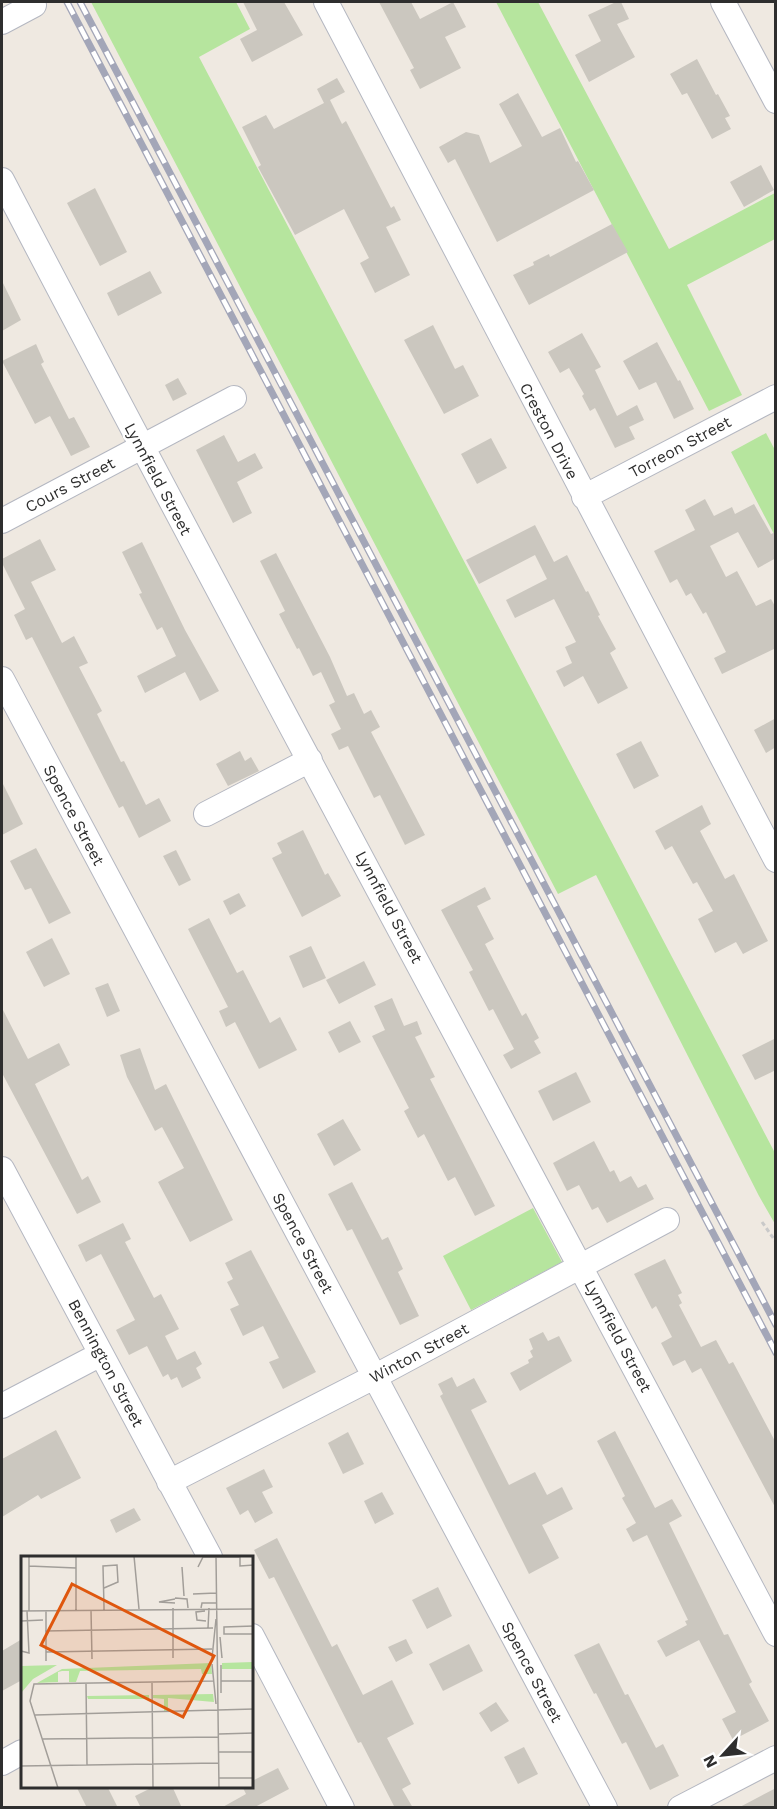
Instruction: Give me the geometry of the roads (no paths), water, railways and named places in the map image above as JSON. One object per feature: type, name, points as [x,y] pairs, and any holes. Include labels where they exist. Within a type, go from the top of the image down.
[{"type":"street","name":"Creston Drive","points":[[326,2],[776,860]]},
{"type":"street","points":[[723,2],[776,101]]},
{"type":"street","points":[[2,21],[34,4]]},
{"type":"street","name":"Lynnfield Street","points":[[2,180],[141,447],[776,1634]]},
{"type":"street","name":"Torreon Street","points":[[584,497],[776,397]]},
{"type":"street","name":"Cours Street","points":[[2,521],[234,398]]},
{"type":"street","name":"Spence Street","points":[[2,679],[605,1808]]},
{"type":"street","points":[[206,814],[310,760]]},
{"type":"street","name":"Bennington Street","points":[[2,1169],[209,1556]]},
{"type":"street","name":"Winton Street","points":[[169,1482],[374,1377],[667,1220]]},
{"type":"street","points":[[2,1406],[100,1354]]},
{"type":"street","points":[[254,1640],[342,1808]]},
{"type":"street","points":[[2,1763],[21,1753]]},
{"type":"street","points":[[680,1808],[776,1758]]},
{"type":"railway","points":[[67,2],[776,1353]]},
{"type":"railway","points":[[80,2],[776,1325]]}]
